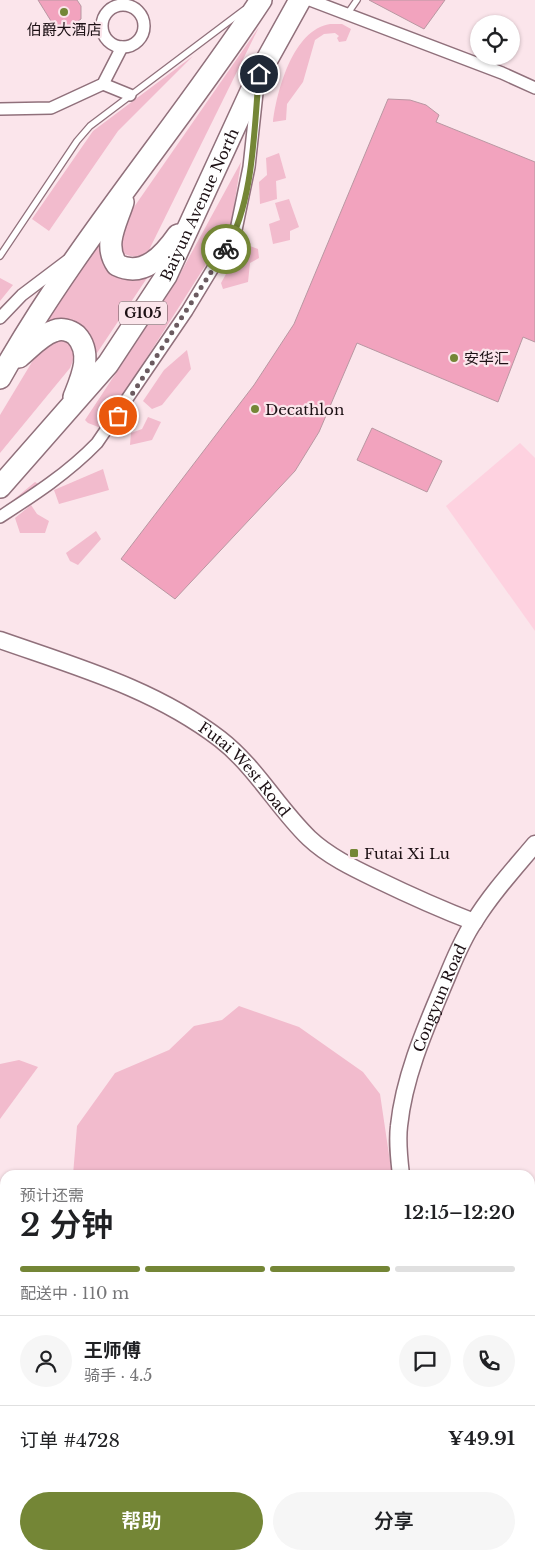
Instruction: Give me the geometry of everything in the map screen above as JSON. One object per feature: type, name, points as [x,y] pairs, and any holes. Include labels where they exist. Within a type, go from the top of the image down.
[{"type":"highway","points":[[2,375],[48,298],[129,183],[209,77],[262,0]]},
{"type":"highway","name":"Baiyun Avenue North","points":[[0,487],[108,364],[136,324],[177,256],[259,74],[300,0]]},
{"type":"highway","points":[[129,183],[109,252],[117,264],[124,268],[136,269],[145,267],[159,258],[201,204]]},
{"type":"highway","points":[[2,375],[48,333],[56,329],[73,332],[83,343],[86,351],[80,381],[68,411]]},
{"type":"street","points":[[310,0],[502,73],[535,88]]},
{"type":"street","points":[[0,109],[51,108],[103,84],[122,47]]},
{"type":"street","points":[[0,517],[36,494],[97,444],[188,311],[230,243],[236,230],[245,192],[259,74]]},
{"type":"street","points":[[103,84],[130,95]]},
{"type":"street","points":[[0,318],[33,286],[81,251]]},
{"type":"street","name":"Futai West Road","points":[[0,640],[144,692],[193,721],[237,753],[251,767],[289,817],[327,853],[422,902],[474,922]]},
{"type":"street","name":"Congyun Road","points":[[401,1170],[398,1142],[404,1098],[432,1013],[460,947],[474,922],[494,893],[535,844]]},
{"type":"lane","points":[[0,256],[77,141],[96,121],[227,23],[254,0]]},
{"type":"lane","points":[[348,13],[357,0]]},
{"type":"shaded area","points":[[330,24],[342,24],[351,29],[346,41],[339,42],[337,38],[339,36],[335,33],[324,34],[315,40],[303,82],[287,104],[286,120],[273,122],[278,94],[289,63],[297,49],[306,37],[317,29]]},
{"type":"shaded area","points":[[259,27],[149,250],[143,255],[136,256],[122,253],[119,246],[125,220]]},
{"type":"shaded area","points":[[193,56],[118,131],[49,231],[32,219],[93,131]]},
{"type":"shaded area","points":[[279,153],[286,178],[276,181],[277,199],[260,204],[259,182],[267,175],[266,158]]},
{"type":"shaded area","points":[[241,162],[231,225],[106,422],[101,428],[88,423],[85,420],[174,285]]},
{"type":"shaded area","points":[[289,199],[299,227],[290,231],[290,240],[273,244],[269,224],[280,220],[275,203]]},
{"type":"shaded area","points":[[101,236],[101,248],[151,272],[97,353],[91,338],[83,327],[73,321],[62,319],[49,320],[46,318]]},
{"type":"shaded area","points":[[247,245],[258,249],[259,258],[250,263],[248,282],[223,289],[221,283],[236,256]]},
{"type":"shaded area","points":[[0,278],[13,285],[0,301]]},
{"type":"shaded area","points":[[58,338],[68,342],[73,349],[70,368],[0,453],[0,415],[38,352]]},
{"type":"shaded area","points":[[187,350],[191,369],[162,405],[152,409],[143,401],[164,370]]},
{"type":"shaded area","points":[[148,417],[161,422],[152,440],[130,445],[131,433],[142,429]]},
{"type":"shaded area","points":[[520,443],[535,458],[535,631],[446,506]]},
{"type":"shaded area","points":[[103,469],[109,490],[59,504],[54,490]]},
{"type":"shaded area","points":[[35,482],[40,485],[0,511]]},
{"type":"shaded area","points":[[31,505],[37,514],[49,521],[45,533],[20,533],[15,518]]},
{"type":"shaded area","points":[[96,531],[101,539],[78,565],[70,561],[66,553]]},
{"type":"shaded area","points":[[239,1006],[299,1027],[363,1072],[380,1094],[391,1170],[73,1170],[77,1126],[115,1073],[169,1050],[194,1026],[222,1020]]},
{"type":"shaded area","points":[[19,1060],[38,1067],[0,1119],[0,1064]]},
{"type":"building","name":"伯爵大酒店","points":[[38,0],[77,0],[81,6],[81,19],[70,27],[59,27],[51,21]]},
{"type":"building","points":[[369,0],[445,0],[424,29]]},
{"type":"building","name":"安华汇","points":[[388,99],[410,100],[426,105],[439,115],[436,122],[535,162],[535,342],[523,337],[498,402],[357,343],[319,432],[295,471],[175,599],[121,559],[254,385],[294,324]]},
{"type":"building","points":[[372,428],[442,461],[427,492],[357,460]]},
{"type":"way so far","points":[[118,416],[188,311],[226,249]]},
{"type":"place","name":"伯爵大酒店","points":[[64,12]]},
{"type":"place","name":"安华汇","points":[[454,358]]},
{"type":"place","name":"Decathlon","points":[[255,409]]},
{"type":"place","name":"Futai Xi Lu","points":[[354,853]]},
{"type":"route","points":[[226,249],[236,230],[242,212],[259,74]]}]
